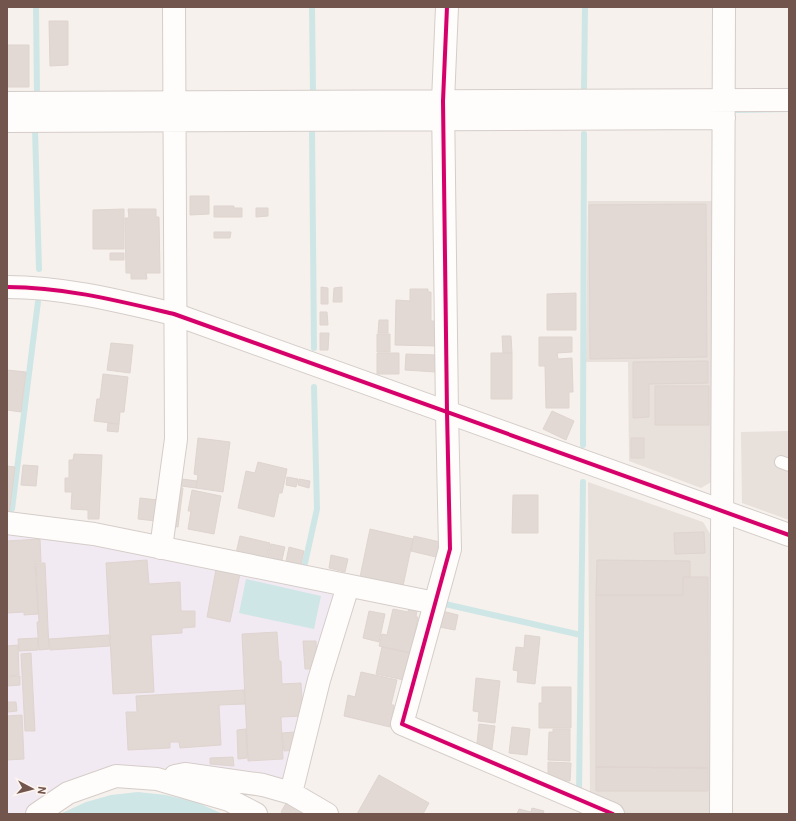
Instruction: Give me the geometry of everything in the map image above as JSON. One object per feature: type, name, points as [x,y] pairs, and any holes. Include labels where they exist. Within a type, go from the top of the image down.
[{"type":"street","points":[[161,548],[176,439],[174,314],[174,7]]},
{"type":"street","points":[[448,7],[443,110],[450,548],[402,724],[613,814]]},
{"type":"street","points":[[721,814],[724,7]]},
{"type":"street","points":[[7,103],[174,111],[724,109],[789,100]]},
{"type":"street","points":[[7,121],[174,111]]},
{"type":"street","points":[[7,287],[24,287],[103,297],[174,314],[789,534]]},
{"type":"street","points":[[7,523],[94,534],[436,603]]},
{"type":"street","points":[[291,794],[319,680],[348,586]]},
{"type":"street","points":[[156,779],[185,774],[263,785],[291,794],[327,814]]},
{"type":"street","points":[[37,814],[68,793],[116,776],[156,779],[229,800],[256,814]]},
{"type":"shaded area","points":[[789,108],[789,112],[734,113],[734,109]]},
{"type":"shaded area","points":[[588,201],[712,201],[713,481],[701,488],[629,461],[628,362],[586,362]]},
{"type":"shaded area","points":[[789,431],[789,520],[742,503],[741,432]]},
{"type":"shaded area","points":[[588,482],[703,522],[712,537],[712,814],[625,814],[590,799]]},
{"type":"shaded area","points":[[7,527],[338,588],[286,786],[209,771],[163,768],[97,774],[62,789],[25,814],[7,814]]},
{"type":"shaded area","points":[[246,579],[321,596],[314,629],[239,613]]},
{"type":"shaded area","points":[[138,792],[166,795],[196,802],[223,814],[60,814],[86,802],[111,795]]},
{"type":"building","points":[[49,21],[68,21],[68,65],[50,66]]},
{"type":"building","points":[[7,45],[29,45],[29,87],[7,87]]},
{"type":"building","points":[[190,196],[209,196],[209,214],[190,215]]},
{"type":"building","points":[[706,204],[707,357],[590,359],[589,205]]},
{"type":"building","points":[[214,206],[234,206],[234,208],[242,208],[242,217],[214,217]]},
{"type":"building","points":[[256,208],[268,208],[268,216],[256,217]]},
{"type":"building","points":[[124,209],[124,249],[93,249],[93,210]]},
{"type":"building","points":[[128,209],[156,209],[156,217],[159,217],[160,273],[146,273],[147,279],[131,279],[131,273],[126,273],[125,218],[129,218]]},
{"type":"building","points":[[214,232],[231,232],[230,238],[214,238]]},
{"type":"building","points":[[110,253],[124,253],[124,260],[110,260]]},
{"type":"building","points":[[321,287],[328,288],[328,304],[321,304]]},
{"type":"building","points":[[342,287],[342,302],[333,302],[334,288]]},
{"type":"building","points":[[410,289],[428,289],[428,292],[431,292],[431,321],[438,321],[437,346],[395,345],[396,300],[410,301]]},
{"type":"building","points":[[576,293],[576,330],[547,330],[547,294]]},
{"type":"building","points":[[320,312],[327,312],[328,325],[320,325]]},
{"type":"building","points":[[379,320],[388,320],[388,333],[378,333]]},
{"type":"building","points":[[320,333],[329,333],[328,350],[320,350]]},
{"type":"building","points":[[377,334],[390,334],[390,352],[377,352]]},
{"type":"building","points":[[502,336],[511,336],[512,353],[503,353]]},
{"type":"building","points":[[539,337],[572,337],[572,352],[557,353],[558,359],[572,358],[573,392],[569,392],[569,408],[546,408],[545,366],[539,366]]},
{"type":"building","points":[[111,343],[133,345],[130,373],[107,370]]},
{"type":"building","points":[[377,353],[399,353],[399,374],[377,374]]},
{"type":"building","points":[[491,353],[512,353],[512,399],[491,399]]},
{"type":"building","points":[[406,354],[437,355],[436,372],[405,370]]},
{"type":"building","points":[[708,361],[708,383],[649,384],[649,417],[633,418],[633,362]]},
{"type":"building","points":[[7,370],[26,372],[21,412],[7,410]]},
{"type":"building","points":[[103,374],[128,377],[124,412],[120,412],[119,424],[94,421],[97,399],[100,399]]},
{"type":"building","points":[[655,386],[709,386],[709,425],[655,425]]},
{"type":"building","points":[[552,411],[574,421],[566,440],[543,429]]},
{"type":"building","points":[[108,423],[119,424],[118,432],[107,431]]},
{"type":"building","points":[[198,438],[230,442],[223,492],[196,488],[198,475],[194,474]]},
{"type":"building","points":[[631,438],[644,438],[644,458],[631,458]]},
{"type":"building","points":[[74,454],[102,455],[99,519],[88,519],[88,510],[71,509],[72,492],[65,492],[65,478],[69,478],[69,460],[73,460]]},
{"type":"building","points":[[258,462],[287,469],[282,493],[279,493],[274,517],[238,508],[246,471],[255,473]]},
{"type":"building","points":[[23,465],[38,466],[36,486],[21,485]]},
{"type":"building","points":[[7,466],[15,467],[9,515],[7,515]]},
{"type":"building","points":[[287,477],[298,479],[296,487],[286,485]]},
{"type":"building","points":[[182,479],[197,481],[196,488],[181,486]]},
{"type":"building","points":[[299,479],[310,481],[309,488],[298,485]]},
{"type":"building","points":[[177,487],[183,488],[178,527],[171,526]]},
{"type":"building","points":[[192,490],[221,496],[214,534],[188,529],[191,511],[188,511]]},
{"type":"building","points":[[513,495],[538,495],[538,533],[512,533]]},
{"type":"building","points":[[140,498],[158,500],[156,521],[138,519]]},
{"type":"building","points":[[370,529],[413,539],[403,586],[360,577]]},
{"type":"building","points":[[704,532],[705,553],[675,554],[674,533]]},
{"type":"building","points":[[240,536],[270,543],[266,560],[236,553]]},
{"type":"building","points":[[414,536],[440,542],[436,557],[411,551]]},
{"type":"building","points":[[40,539],[41,562],[35,562],[38,614],[24,615],[24,612],[7,613],[7,541]]},
{"type":"building","points":[[271,544],[285,547],[281,564],[267,561]]},
{"type":"building","points":[[289,547],[304,551],[300,569],[285,566]]},
{"type":"building","points":[[331,555],[348,559],[345,572],[329,568]]},
{"type":"building","points":[[147,560],[149,584],[180,582],[181,611],[195,611],[195,627],[182,628],[182,633],[151,635],[154,692],[113,694],[106,563]]},
{"type":"building","points":[[597,560],[690,561],[690,577],[683,577],[683,595],[596,595]]},
{"type":"building","points":[[36,563],[45,563],[49,649],[39,650],[37,622],[39,622]]},
{"type":"building","points":[[217,564],[241,569],[230,622],[207,617]]},
{"type":"building","points":[[683,577],[708,577],[708,768],[596,767],[596,595],[683,595]]},
{"type":"building","points":[[409,607],[417,609],[416,617],[418,617],[411,653],[379,646],[382,634],[387,635],[393,609],[408,612]]},
{"type":"building","points":[[369,611],[385,614],[379,642],[363,638]]},
{"type":"building","points":[[442,611],[458,615],[455,630],[439,627]]},
{"type":"building","points":[[277,632],[279,661],[281,661],[282,684],[301,683],[303,716],[281,717],[283,759],[248,761],[242,634]]},
{"type":"building","points":[[109,635],[110,646],[50,650],[49,639]]},
{"type":"building","points":[[525,635],[540,637],[535,684],[517,682],[518,671],[513,670],[516,647],[524,648]]},
{"type":"building","points":[[38,638],[38,650],[19,651],[18,639]]},
{"type":"building","points":[[303,641],[316,641],[317,660],[312,660],[312,669],[305,669]]},
{"type":"building","points":[[18,645],[19,675],[7,676],[7,646]]},
{"type":"building","points":[[382,647],[410,653],[404,680],[376,674]]},
{"type":"building","points":[[31,653],[35,731],[25,731],[21,654]]},
{"type":"building","points":[[361,672],[397,680],[391,705],[394,705],[390,727],[344,716],[348,695],[355,697]]},
{"type":"building","points":[[20,676],[20,685],[7,686],[7,677]]},
{"type":"building","points":[[476,678],[500,681],[495,723],[478,721],[479,712],[473,711]]},
{"type":"building","points":[[542,687],[571,687],[571,728],[539,728],[539,703],[542,703]]},
{"type":"building","points":[[244,690],[245,704],[219,705],[221,745],[180,748],[179,742],[170,742],[170,748],[128,750],[126,712],[137,712],[136,696]]},
{"type":"building","points":[[7,702],[16,702],[17,711],[8,712]]},
{"type":"building","points":[[22,715],[24,759],[7,760],[7,716]]},
{"type":"building","points":[[479,724],[495,726],[492,749],[479,747],[479,743],[477,743]]},
{"type":"building","points":[[512,727],[530,729],[527,755],[509,753]]},
{"type":"building","points":[[246,729],[247,758],[238,759],[237,730]]},
{"type":"building","points":[[553,729],[570,729],[570,761],[548,760],[549,732],[553,732]]},
{"type":"building","points":[[295,732],[296,750],[284,751],[282,733]]},
{"type":"building","points":[[233,757],[234,766],[210,764],[210,758]]},
{"type":"building","points":[[548,762],[571,763],[570,781],[548,781]]},
{"type":"building","points":[[596,767],[708,768],[708,791],[596,791]]},
{"type":"building","points":[[379,775],[429,803],[423,814],[357,814]]},
{"type":"building","points":[[289,798],[317,814],[284,814],[281,812]]},
{"type":"building","points":[[532,808],[544,811],[543,814],[517,814],[519,809],[531,812]]},
{"type":"waterway","points":[[36,7],[37,93]]},
{"type":"waterway","points":[[312,7],[313,93]]},
{"type":"waterway","points":[[584,90],[585,7]]},
{"type":"waterway","points":[[35,129],[39,269]]},
{"type":"waterway","points":[[312,130],[314,348]]},
{"type":"waterway","points":[[583,445],[584,134]]},
{"type":"waterway","points":[[12,509],[38,302]]},
{"type":"waterway","points":[[305,563],[317,509],[314,387]]},
{"type":"waterway","points":[[581,635],[583,482]]},
{"type":"waterway","points":[[445,604],[581,635],[579,792]]},
{"type":"cycle path","points":[[447,7],[443,101],[450,549],[402,724],[613,814]]},
{"type":"cycle path","points":[[7,287],[49,289],[70,292],[174,314],[789,535]]}]
